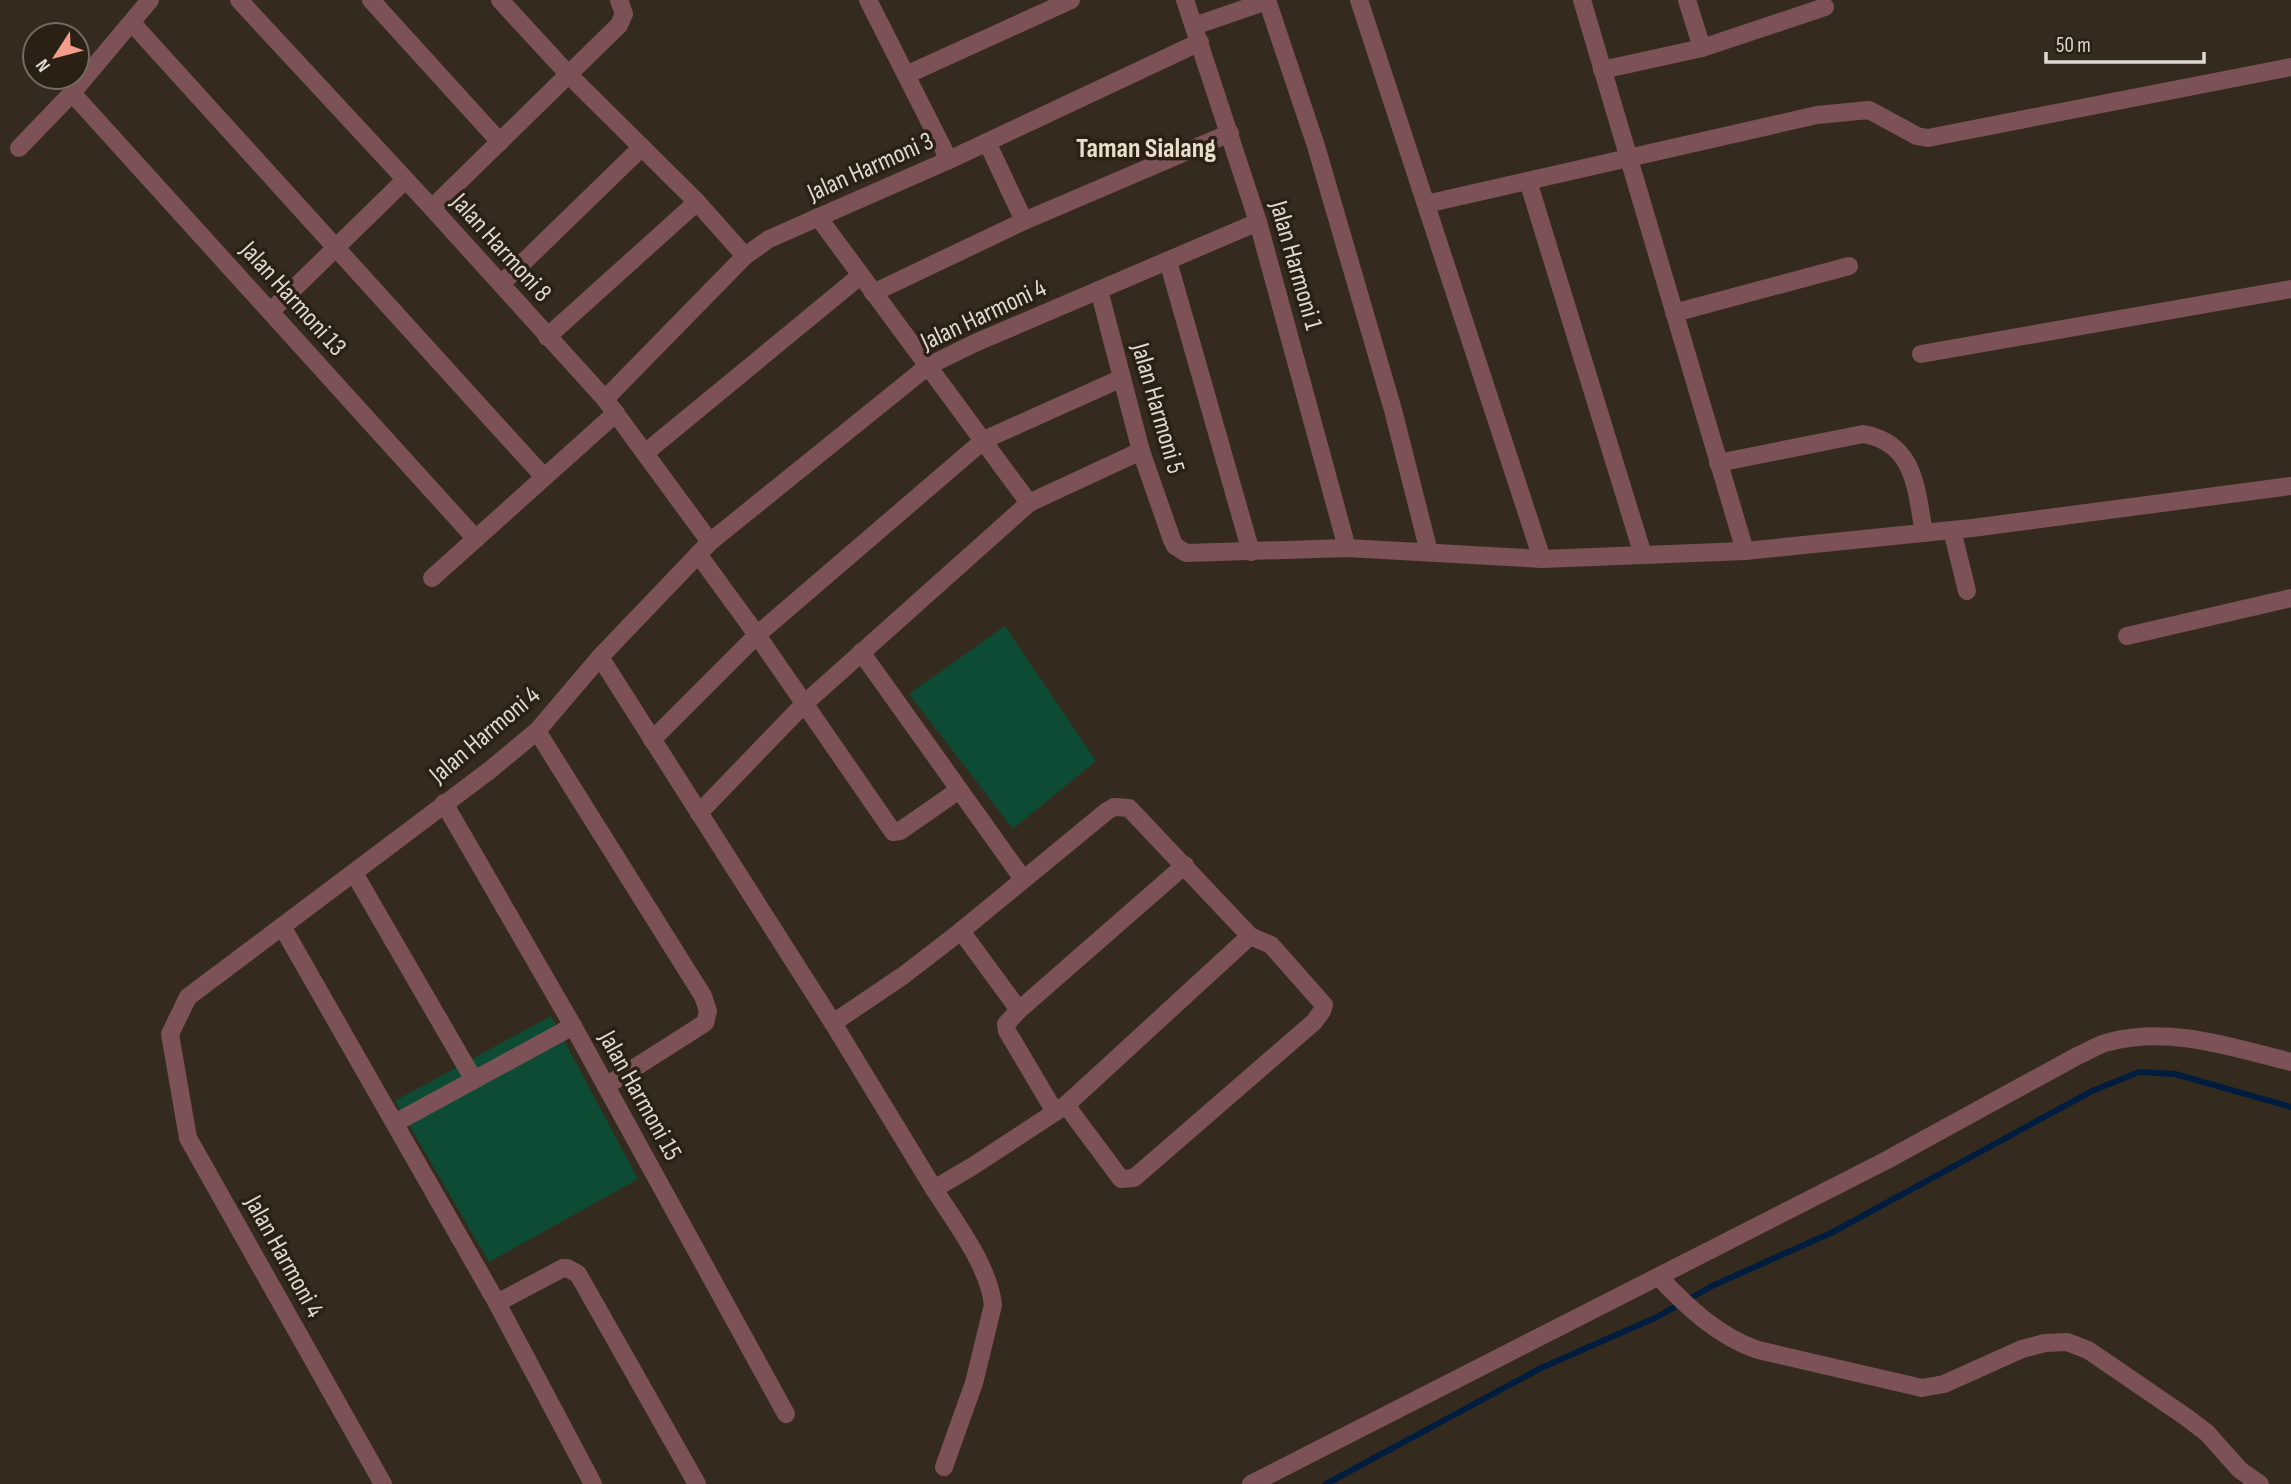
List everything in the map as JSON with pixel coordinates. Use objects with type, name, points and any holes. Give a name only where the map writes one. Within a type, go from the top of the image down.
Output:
[{"type":"street","points":[[19,148],[72,93],[150,0]]},
{"type":"street","name":"Jalan Harmoni 8","points":[[239,0],[432,208],[610,406],[645,453],[757,635],[892,832],[901,831],[959,790]]},
{"type":"street","points":[[371,0],[500,142]]},
{"type":"street","points":[[500,0],[745,256]]},
{"type":"street","points":[[432,208],[623,20],[624,14],[618,0]]},
{"type":"street","points":[[868,0],[949,160]]},
{"type":"street","points":[[906,75],[1071,0]]},
{"type":"street","name":"Jalan Harmoni 1","points":[[1185,0],[1258,222],[1347,548]]},
{"type":"street","points":[[1267,0],[1316,146],[1392,410],[1429,552]]},
{"type":"street","name":"Jalan Harmoni 3","points":[[432,578],[544,477],[745,256],[769,239],[987,142],[1267,0]]},
{"type":"street","points":[[1359,0],[1542,559]]},
{"type":"street","points":[[1582,0],[1745,551]]},
{"type":"street","points":[[1687,0],[1702,48]]},
{"type":"street","points":[[1602,71],[1702,48],[1825,7]]},
{"type":"street","points":[[132,23],[544,477]]},
{"type":"street","points":[[1426,204],[1817,115],[1874,111],[1916,136],[1933,137],[2291,67]]},
{"type":"street","name":"Jalan Harmoni 13","points":[[72,93],[475,539]]},
{"type":"street","points":[[873,293],[1024,222],[1230,133]]},
{"type":"street","points":[[987,142],[1024,222]]},
{"type":"street","points":[[500,284],[642,147]]},
{"type":"street","points":[[271,311],[405,180]]},
{"type":"street","points":[[1528,181],[1643,555]]},
{"type":"street","points":[[547,337],[696,202]]},
{"type":"street","points":[[818,217],[1029,503]]},
{"type":"street","name":"Jalan Harmoni 4","points":[[383,1484],[188,1138],[170,1034],[188,998],[490,770],[537,731],[600,657],[704,548],[928,366],[975,343],[1258,222]]},
{"type":"street","points":[[1168,261],[1251,552],[1347,548],[1542,559],[1745,551],[1952,530],[2291,486]]},
{"type":"street","points":[[1674,313],[1849,266]]},
{"type":"street","points":[[645,453],[860,276]]},
{"type":"street","points":[[1921,354],[2291,289]]},
{"type":"street","name":"Jalan Harmoni 5","points":[[1099,290],[1141,451],[1172,540],[1180,550],[1192,554],[1251,552]]},
{"type":"street","points":[[652,740],[757,635],[984,440],[1122,378]]},
{"type":"street","points":[[1718,463],[1863,434],[1877,436],[1895,447],[1908,462],[1914,478],[1924,533]]},
{"type":"street","points":[[699,813],[804,704],[1029,503],[1141,451]]},
{"type":"street","points":[[1952,530],[1967,591]]},
{"type":"street","points":[[2127,636],[2291,598]]},
{"type":"street","points":[[861,652],[1023,880]]},
{"type":"street","points":[[600,657],[833,1023],[976,1257],[987,1280],[993,1305],[974,1383],[944,1467]]},
{"type":"street","points":[[537,731],[703,996],[708,1011],[705,1023],[606,1086]]},
{"type":"street","name":"Jalan Harmoni 15","points":[[444,803],[573,1026],[786,1414]]},
{"type":"street","points":[[833,1023],[904,975],[961,931],[1107,811],[1122,806],[1129,808],[1185,864],[1250,936],[1271,945],[1320,997],[1324,1005],[1314,1022],[1134,1178],[1121,1179],[1061,1109],[1007,1031],[1006,1024],[1185,864]]},
{"type":"street","points":[[354,873],[474,1080]]},
{"type":"street","points":[[283,928],[497,1303],[593,1484]]},
{"type":"street","points":[[961,931],[1019,1010]]},
{"type":"street","points":[[934,1189],[1061,1109],[1250,936]]},
{"type":"street","points":[[396,1123],[573,1026]]},
{"type":"street","points":[[1251,1484],[1885,1161],[2107,1042],[2136,1038],[2202,1039],[2291,1062]]},
{"type":"street","points":[[497,1303],[562,1268],[578,1274],[698,1484]]},
{"type":"street","points":[[1659,1277],[1676,1296],[1738,1343],[1922,1388],[1944,1384],[2022,1349],[2045,1343],[2067,1342],[2088,1350],[2186,1417],[2207,1433],[2240,1470],[2260,1484]]},
{"type":"green space","points":[[1005,626],[1096,761],[1013,829],[909,694]]},
{"type":"green space","points":[[551,1016],[638,1179],[489,1262],[395,1101]]},
{"type":"waterway","points":[[1326,1484],[1541,1368],[1657,1317],[1712,1286],[1833,1232],[2092,1091],[2139,1072],[2175,1074],[2291,1107]]},
{"type":"district","name":"Taman Sialang","points":[[1146,147]]}]
